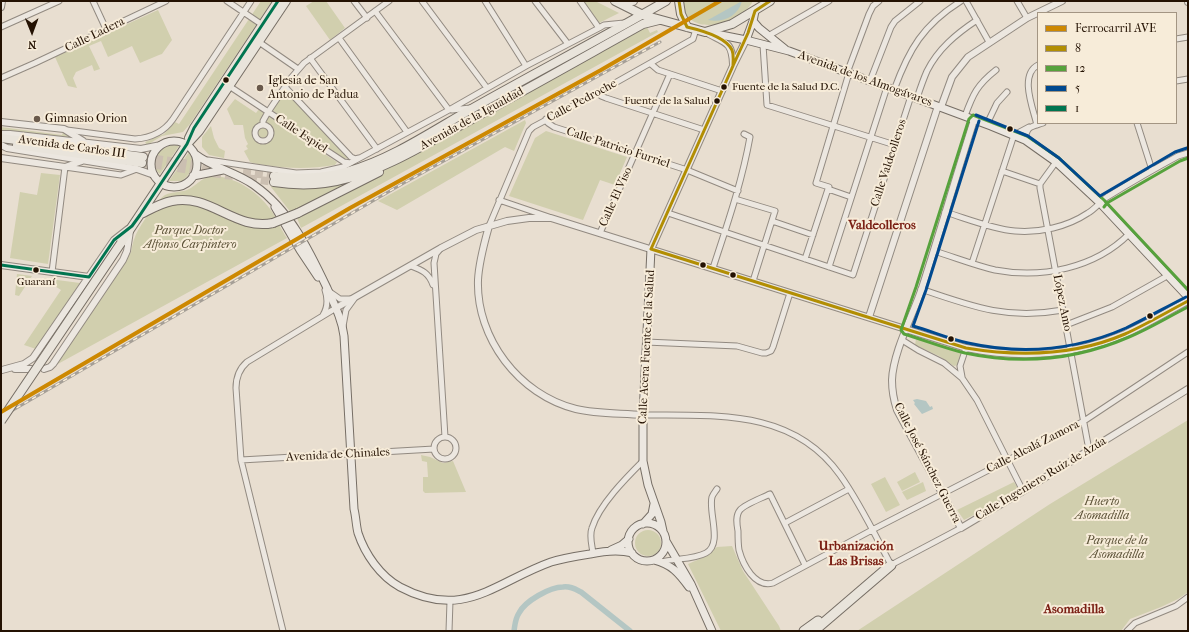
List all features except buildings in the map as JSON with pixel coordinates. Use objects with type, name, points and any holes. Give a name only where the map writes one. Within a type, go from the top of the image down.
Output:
[{"type":"highway","points":[[814,631],[891,565]]},
{"type":"highway","points":[[804,631],[818,621],[831,616]]},
{"type":"main road","points":[[1,421],[187,144],[199,131],[229,86],[265,26],[278,1]]},
{"type":"main road","points":[[265,26],[286,1]]},
{"type":"main road","points":[[616,1],[643,15],[705,32],[732,24],[770,1]]},
{"type":"main road","points":[[626,1],[633,1]]},
{"type":"main road","name":"Avenida de la Igualdad","points":[[658,20],[644,24],[415,150],[374,170],[345,179],[308,184],[274,179],[317,177],[338,174],[356,169],[386,157],[666,1]]},
{"type":"main road","points":[[679,1],[681,14],[687,27]]},
{"type":"main road","points":[[746,40],[753,21],[756,1]]},
{"type":"main road","name":"Avenida de los Almogávares","points":[[753,21],[768,36],[789,51]]},
{"type":"main road","name":"Avenida de los Almogávares","points":[[705,32],[746,40],[789,51],[1014,135],[1025,140],[1056,162],[1100,203]]},
{"type":"main road","points":[[187,144],[194,128],[256,40]]},
{"type":"main road","name":"Avenida de Carlos III","points":[[1,138],[141,163]]},
{"type":"main road","points":[[195,154],[197,165],[193,176],[188,182],[175,187],[168,186],[161,183],[154,176],[151,162],[152,156],[161,145],[174,141],[187,144],[195,154],[204,160],[249,181],[270,198],[296,229],[307,247],[336,308],[342,326],[352,454],[354,509],[358,531],[363,546],[371,559],[384,574],[396,584],[410,592],[426,597],[450,601],[478,596],[552,562],[571,557],[609,551],[625,551],[632,553]]},
{"type":"main road","name":"Avenida de Carlos III","points":[[1,142],[141,163]]},
{"type":"main road","points":[[140,215],[166,202],[189,200],[204,203],[241,221],[263,224],[273,223],[298,213],[365,180],[400,161],[415,150]]},
{"type":"main road","points":[[193,176],[223,170]]},
{"type":"main road","points":[[270,198],[300,250],[329,294]]},
{"type":"main road","points":[[1100,203],[1188,297]]},
{"type":"main road","name":"Calle Acera Fuente de la Salud","points":[[651,249],[642,415],[643,461],[654,504],[663,531]]},
{"type":"main road","points":[[643,524],[652,514],[654,504]]},
{"type":"main road","points":[[609,551],[622,545],[629,539],[635,528],[647,523],[656,525],[663,531],[666,541],[691,584],[712,631]]},
{"type":"main road","points":[[629,539],[628,544],[632,553],[638,559],[643,561],[657,561],[675,570],[698,601]]},
{"type":"main road","points":[[657,561],[666,546],[666,541]]},
{"type":"street","points":[[1,7],[2,1]]},
{"type":"street","points":[[1,27],[59,1]]},
{"type":"street","points":[[93,1],[106,29]]},
{"type":"street","name":"Calle Ladera","points":[[1,78],[166,1]]},
{"type":"street","points":[[227,1],[265,26]]},
{"type":"street","points":[[243,12],[251,1]]},
{"type":"street","points":[[354,1],[367,18]]},
{"type":"street","points":[[263,125],[263,121],[268,112],[298,69],[310,58],[389,1]]},
{"type":"street","points":[[422,1],[487,88]]},
{"type":"street","points":[[485,1],[526,66]]},
{"type":"street","points":[[535,1],[568,44]]},
{"type":"street","points":[[580,1],[599,28]]},
{"type":"street","points":[[851,197],[816,183],[848,73],[868,14],[873,6],[879,1]]},
{"type":"street","points":[[870,81],[891,27],[920,1]]},
{"type":"street","points":[[668,213],[829,267],[871,137],[905,60],[918,39],[933,22],[961,1]]},
{"type":"street","points":[[966,1],[990,42]]},
{"type":"street","points":[[1017,1],[1027,18]]},
{"type":"street","points":[[1039,12],[1062,1]]},
{"type":"street","points":[[768,36],[825,2]]},
{"type":"street","points":[[376,11],[450,110]]},
{"type":"street","name":"Avenida de Carlos III","points":[[1,122],[135,139],[143,139],[154,135],[170,123],[243,12]]},
{"type":"street","points":[[869,317],[940,107],[956,71],[968,57],[1027,18],[1037,13]]},
{"type":"street","name":"Calle Valdeolleros","points":[[829,267],[853,275],[895,145],[914,97],[940,50],[954,36],[977,20]]},
{"type":"street","name":"Avenida de la Igualdad","points":[[204,160],[304,173],[337,169],[377,150],[526,66],[604,25],[627,23]]},
{"type":"street","name":"Calle Pedroche","points":[[489,226],[532,127],[651,64],[693,39],[696,29]]},
{"type":"street","points":[[705,32],[726,43],[731,49],[733,66]]},
{"type":"street","points":[[1177,39],[1188,37]]},
{"type":"street","points":[[339,38],[407,132]]},
{"type":"street","points":[[256,40],[298,69]]},
{"type":"street","name":"Calle Acera Fuente de la Salud","points":[[651,249],[746,40]]},
{"type":"street","points":[[763,45],[767,105],[895,145]]},
{"type":"street","points":[[310,58],[377,150]]},
{"type":"street","points":[[651,64],[658,70],[722,91]]},
{"type":"street","points":[[1037,66],[1029,74],[1028,83],[1037,125]]},
{"type":"street","points":[[965,116],[972,96],[980,84],[996,70]]},
{"type":"street","name":"Calle El Viso","points":[[600,233],[670,74]]},
{"type":"street","points":[[1177,81],[1188,78]]},
{"type":"street","name":"Calle Espiel","points":[[229,86],[344,162],[354,162]]},
{"type":"street","name":"Calle Espiel","points":[[285,87],[351,156],[356,159],[362,158]]},
{"type":"street","points":[[599,92],[601,96],[606,98],[704,130]]},
{"type":"street","points":[[987,124],[997,103],[1008,92]]},
{"type":"street","name":"Avenida de la Igualdad","points":[[450,110],[473,108]]},
{"type":"street","name":"Calle Patricio Furriel","points":[[546,120],[548,124],[554,127],[687,170],[738,191]]},
{"type":"street","name":"Calle José Sánchez Guerra","points":[[960,528],[943,493],[897,410],[892,380],[894,366],[902,340],[934,251],[974,120]]},
{"type":"street","points":[[972,263],[1014,135],[1029,127],[1040,124]]},
{"type":"street","points":[[1137,124],[1152,170]]},
{"type":"street","points":[[1025,140],[1026,131],[1029,127]]},
{"type":"street","name":"Avenida de Carlos III","points":[[64,129],[79,140],[88,143]]},
{"type":"street","name":"Avenida de Carlos III","points":[[1,134],[141,149],[161,145]]},
{"type":"street","points":[[713,268],[738,191],[746,160],[750,137],[744,134]]},
{"type":"street","name":"Avenida de Carlos III","points":[[1,145],[7,148],[84,160],[141,163],[154,176]]},
{"type":"street","points":[[945,212],[1015,231],[1029,232],[1048,230],[1076,220],[1088,213],[1104,199],[1152,170],[1178,156],[1188,153]]},
{"type":"street","name":"Avenida de Carlos III","points":[[1,158],[121,175],[141,163]]},
{"type":"street","name":"Avenida de Carlos III","points":[[65,166],[84,160]]},
{"type":"street","points":[[1002,170],[1040,184],[1056,162]]},
{"type":"street","points":[[52,272],[65,166]]},
{"type":"street","name":"López Amo","points":[[1040,184],[1089,450]]},
{"type":"street","points":[[805,259],[828,189]]},
{"type":"street","points":[[735,199],[775,211],[753,281]]},
{"type":"street","points":[[499,200],[551,218],[966,348],[989,353],[1012,355],[1042,354],[1087,348],[1126,334],[1188,301]]},
{"type":"street","points":[[283,631],[241,460],[236,388],[240,370],[247,362],[336,308],[441,248],[476,230],[529,218],[551,218]]},
{"type":"street","points":[[772,221],[813,235]]},
{"type":"street","points":[[489,226],[480,260],[478,281],[482,316],[488,335],[497,350],[513,371],[539,393],[576,409],[642,415],[744,419],[772,425],[785,430],[809,444],[830,463],[849,489],[891,565]]},
{"type":"street","points":[[2,370],[24,364],[33,358],[114,240],[131,228]]},
{"type":"street","points":[[44,369],[53,364],[123,260],[127,251],[131,228]]},
{"type":"street","points":[[934,251],[995,270],[1036,272],[1056,270],[1077,265],[1114,247],[1129,234]]},
{"type":"street","points":[[441,248],[436,254],[434,263],[446,437]]},
{"type":"street","points":[[1,265],[89,278]]},
{"type":"street","points":[[411,266],[424,271],[435,289]]},
{"type":"street","points":[[1066,325],[1112,307],[1167,276]]},
{"type":"street","points":[[318,320],[325,311],[327,305],[326,293],[322,284]]},
{"type":"street","points":[[921,289],[980,309],[1003,313],[1048,313],[1063,310]]},
{"type":"street","points":[[646,342],[737,346],[766,353],[771,351],[773,347],[790,292]]},
{"type":"street","points":[[329,294],[344,300],[354,298]]},
{"type":"street","points":[[342,326],[346,310],[354,298]]},
{"type":"street","points":[[902,340],[944,363],[962,378],[977,400],[1023,491]]},
{"type":"street","points":[[962,378],[960,366],[966,348]]},
{"type":"street","name":"Calle Alcalá Zamora","points":[[785,523],[770,494],[739,511],[740,552],[748,570],[763,584],[768,584],[806,565],[1008,459],[1084,421],[1188,352]]},
{"type":"street","points":[[2,370],[31,369]]},
{"type":"street","name":"Calle Ingeniero Ruiz de Azúa","points":[[891,565],[960,528],[1023,491],[1188,389]]},
{"type":"street","points":[[446,437],[452,440],[456,446],[455,454],[450,459],[443,459],[437,456],[434,449],[436,442],[446,437]]},
{"type":"street","name":"Avenida de Chinales","points":[[241,460],[434,449]]},
{"type":"street","points":[[593,553],[590,534],[596,518],[612,494],[643,461]]},
{"type":"street","points":[[657,561],[699,556],[708,552],[713,546],[715,537],[712,500],[713,494],[717,489]]},
{"type":"street","points":[[806,565],[785,523],[849,489]]},
{"type":"street","points":[[1127,631],[1135,623],[1176,606],[1188,597]]},
{"type":"street","points":[[449,631],[450,601]]},
{"type":"green space","points":[[261,1],[272,1],[190,124],[183,132],[162,136],[147,145],[145,142],[164,134],[175,122],[179,124]]},
{"type":"green space","points":[[314,1],[326,1],[345,28],[330,40],[306,6]]},
{"type":"green space","points":[[584,1],[595,1],[619,13],[599,23]]},
{"type":"green space","points":[[682,1],[753,1],[747,9],[737,17],[714,25],[693,21],[685,13]]},
{"type":"green space","points":[[158,10],[172,40],[162,54],[140,63],[132,46],[108,57],[101,41],[89,46],[100,69],[94,71],[92,65],[76,72],[73,78],[77,88],[68,86],[55,57]]},
{"type":"green space","points":[[647,27],[650,33],[657,30],[658,32],[301,228],[297,218]]},
{"type":"green space","points":[[286,91],[348,158],[344,159],[273,111]]},
{"type":"green space","points":[[235,99],[256,113],[259,109],[337,162],[335,165],[291,168],[250,162],[244,151],[248,149],[246,146],[248,144],[245,138],[243,125],[234,125],[227,109]]},
{"type":"green space","points":[[525,120],[526,123],[514,151],[505,147],[397,210],[378,201]]},
{"type":"green space","points":[[211,126],[214,138],[219,148],[225,151],[224,158],[209,155],[202,147],[202,137]]},
{"type":"green space","points":[[1,127],[62,135],[63,132],[74,139],[1,130]]},
{"type":"green space","points":[[546,131],[627,157],[615,185],[600,180],[583,220],[509,196],[535,138]]},
{"type":"green space","points":[[173,145],[179,146],[160,174],[156,170],[156,156],[163,149]]},
{"type":"green space","points":[[189,152],[192,160],[192,168],[188,175],[182,181],[169,181]]},
{"type":"green space","points":[[41,173],[60,175],[48,264],[10,258],[20,192],[37,195]]},
{"type":"green space","points":[[368,175],[292,214],[271,187],[293,188]]},
{"type":"green space","name":"Parque Doctor Alfonso Carpintero","points":[[213,176],[231,179],[255,193],[273,213],[287,238],[56,365],[131,252],[137,233],[148,214],[165,195],[186,190],[202,180]]},
{"type":"green space","points":[[17,274],[32,276],[19,296],[15,295]]},
{"type":"green space","points":[[42,278],[80,283],[36,349],[24,345],[61,290]]},
{"type":"green space","points":[[919,336],[959,349],[961,352],[958,365],[954,366],[939,356],[915,345],[916,339]]},
{"type":"green space","name":"Parque de la Asomadilla","points":[[1188,420],[1188,592],[1178,599],[1130,619],[1121,631],[857,631],[1050,504]]},
{"type":"green space","points":[[421,455],[443,463],[453,461],[466,492],[425,493],[423,491],[423,477],[428,477],[427,462],[422,461]]},
{"type":"green space","points":[[915,472],[920,482],[902,491],[897,482]]},
{"type":"green space","points":[[885,477],[900,505],[886,512],[871,484]]},
{"type":"green space","points":[[923,482],[926,491],[907,500],[902,492]]},
{"type":"green space","points":[[1014,482],[1020,491],[964,520],[957,510]]},
{"type":"green space","points":[[648,530],[657,534],[661,543],[657,552],[648,556],[639,552],[635,543],[639,534]]},
{"type":"green space","points":[[732,546],[743,571],[781,631],[721,631],[688,564],[704,557],[717,547]]},
{"type":"shaded area","points":[[742,1],[737,11],[729,18],[719,21],[708,20]]},
{"type":"shaded area","points":[[917,399],[926,401],[930,407],[932,406],[933,409],[922,414],[914,404],[915,403],[913,400]]},
{"type":"waterway","points":[[514,631],[515,622],[522,608],[538,596],[551,589],[566,587],[581,592],[630,631]]},
{"type":"tunnel","points":[[143,157],[218,168]]},
{"type":"tunnel","points":[[142,163],[274,182]]},
{"type":"tunnel","points":[[243,172],[274,176]]},
{"type":"railway","points":[[1,417],[402,184],[660,42]]},
{"type":"rail line","name":"AVE","points":[[1,412],[350,208],[601,70],[720,1]]},
{"type":"transit line","name":"1","points":[[1,265],[89,277],[114,240],[132,226],[140,215],[187,144],[194,128],[278,1]]},
{"type":"transit line","name":"8","points":[[651,249],[733,66],[732,50],[729,45],[719,38],[687,27],[681,14],[679,1]]},
{"type":"transit line","name":"8","points":[[732,68],[748,33],[755,11],[770,1]]},
{"type":"transit line","name":"12","points":[[1188,290],[1104,200],[1059,158],[1027,136],[973,115],[969,119],[901,330],[904,334],[965,353],[1007,359],[1048,358],[1089,351],[1109,345],[1144,330],[1188,307]]},
{"type":"transit line","name":"5","points":[[976,115],[1028,136],[1059,158],[1100,196],[1175,152],[1187,148]]},
{"type":"transit line","name":"5","points":[[979,121],[926,290],[913,326],[961,341],[988,347],[1029,349],[1068,346],[1126,328],[1186,297]]},
{"type":"transit line","name":"12","points":[[1104,207],[1107,203],[1180,161],[1188,158]]},
{"type":"transit line","name":"8","points":[[651,249],[966,348],[1006,353],[1047,353],[1086,347],[1125,334],[1188,301]]},
{"type":"place","name":"Fuente de la Salud D.C.","points":[[724,87]]},
{"type":"place","name":"Iglesia de San Antonio de Padua","points":[[260,88]]},
{"type":"place","name":"Fuente de la Salud","points":[[717,101]]},
{"type":"place","name":"Gimnasio Orion","points":[[37,119]]},
{"type":"place","name":"Guaraní","points":[[36,270]]},
{"type":"district","name":"Valdeolleros","points":[[882,226]]},
{"type":"district","name":"Urbanización Las Brisas","points":[[856,554]]},
{"type":"district","name":"Asomadilla","points":[[1074,610]]},
{"type":"park label","name":"Huerto Asomadilla","points":[[1102,509]]}]
